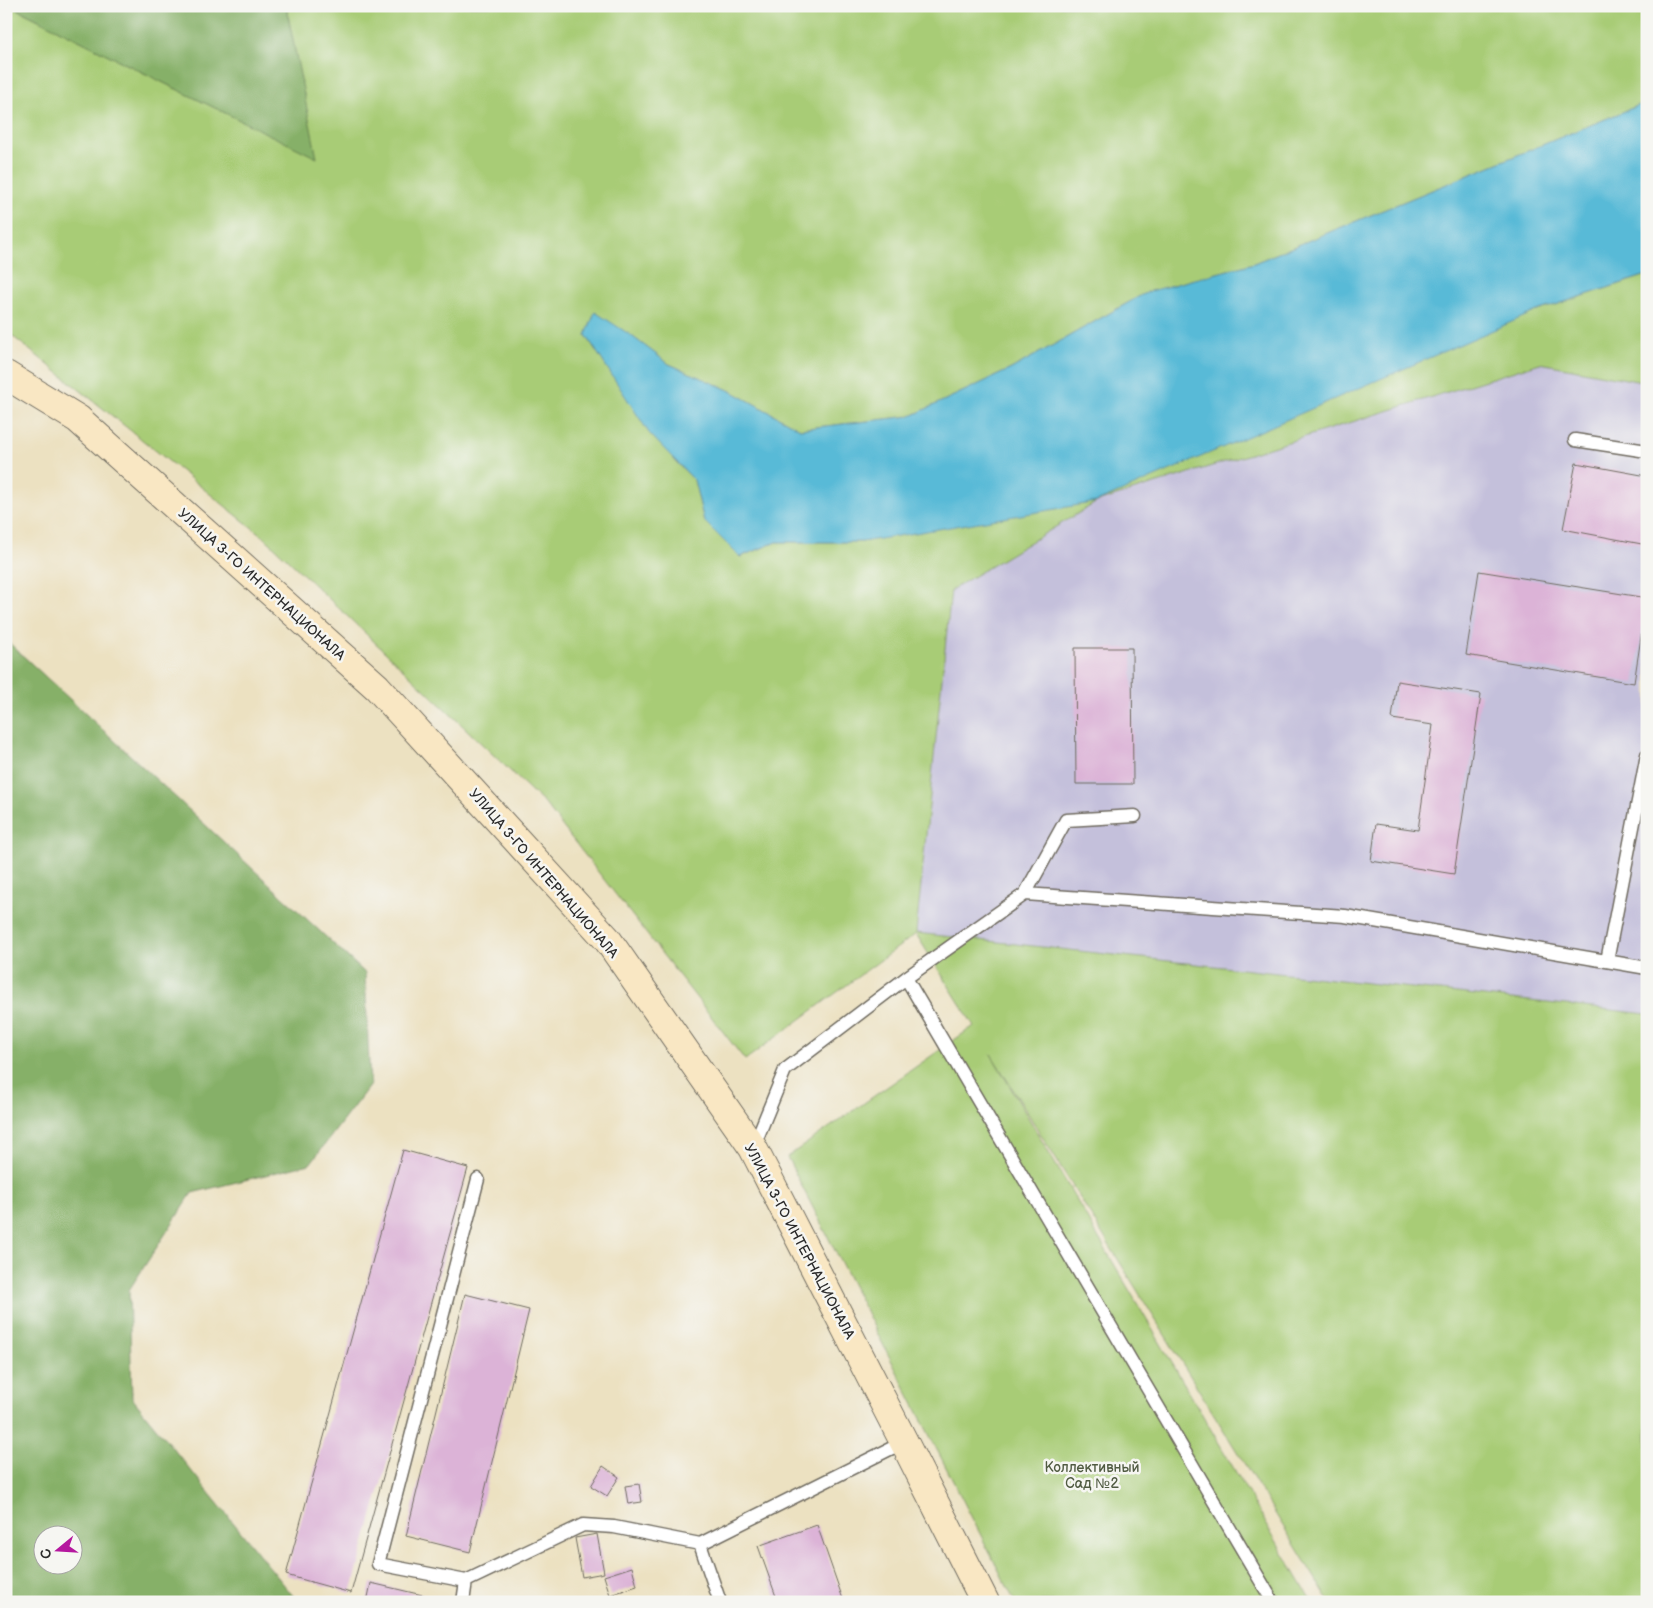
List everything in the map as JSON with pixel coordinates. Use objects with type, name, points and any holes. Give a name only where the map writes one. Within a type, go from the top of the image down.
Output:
[{"type":"main road","name":"УЛИЦА 3-ГО ИНТЕРНАЦИОНАЛА","points":[[6,375],[78,420],[377,687],[607,939],[752,1148],[985,1602]]},
{"type":"lane","points":[[1575,440],[1647,450]]},
{"type":"lane","points":[[1607,961],[1647,755]]},
{"type":"lane","points":[[752,1148],[785,1070],[906,978],[1025,894],[1066,820],[1135,816]]},
{"type":"lane","points":[[1025,894],[1345,916],[1647,968]]},
{"type":"lane","points":[[906,978],[1273,1602]]},
{"type":"lane","points":[[478,1179],[378,1564],[466,1581],[583,1525],[614,1527],[700,1544],[904,1442]]},
{"type":"lane","points":[[700,1544],[720,1602]]},
{"type":"lane","points":[[463,1602],[466,1581]]},
{"type":"shaded area","points":[[1540,363],[1647,383],[1647,1014],[916,934],[951,590],[1097,502]]},
{"type":"green space","name":"Коллективный Сад №2","points":[[6,6],[11,6],[316,157],[286,6],[1647,6],[1647,102],[1254,263],[1147,292],[1011,369],[911,416],[800,429],[731,391],[669,364],[629,334],[586,335],[612,375],[677,463],[694,480],[704,521],[741,557],[776,542],[862,542],[1647,275],[1647,383],[1540,363],[1097,502],[951,590],[916,933],[1647,1014],[1647,1602],[1330,1602],[991,1054],[1312,1602],[1015,1602],[787,1157],[974,1026],[916,934],[745,1060],[545,804],[265,538],[6,331]]},
{"type":"green space","points":[[11,6],[286,6],[317,158],[164,83]]},
{"type":"green space","points":[[6,640],[365,973],[370,1085],[310,1164],[192,1193],[129,1290],[132,1398],[298,1602],[6,1602]]},
{"type":"water","points":[[1647,102],[1647,275],[1537,311],[1097,502],[862,542],[776,542],[740,557],[704,521],[694,480],[649,433],[586,335],[595,312],[629,334],[669,364],[731,391],[800,429],[911,416],[1011,369],[1147,292],[1254,263]]},
{"type":"building","points":[[1576,463],[1647,476],[1647,545],[1563,529]]},
{"type":"building","points":[[1479,571],[1647,598],[1634,683],[1466,655]]},
{"type":"building","points":[[1075,648],[1132,648],[1133,784],[1076,784]]},
{"type":"building","points":[[1397,681],[1481,694],[1454,874],[1371,861],[1376,824],[1418,830],[1433,725],[1392,719]]},
{"type":"building","points":[[403,1150],[468,1168],[351,1593],[286,1575]]},
{"type":"building","points":[[465,1294],[529,1310],[470,1552],[406,1536]]},
{"type":"building","points":[[603,1466],[619,1477],[607,1496],[591,1486]]},
{"type":"building","points":[[639,1484],[642,1502],[628,1504],[625,1486]]},
{"type":"building","points":[[817,1525],[844,1602],[778,1602],[758,1546]]},
{"type":"building","points":[[597,1534],[604,1573],[582,1577],[575,1538]]},
{"type":"building","points":[[632,1567],[637,1586],[610,1595],[604,1576]]},
{"type":"building","points":[[371,1583],[448,1601],[448,1602],[367,1602]]}]
